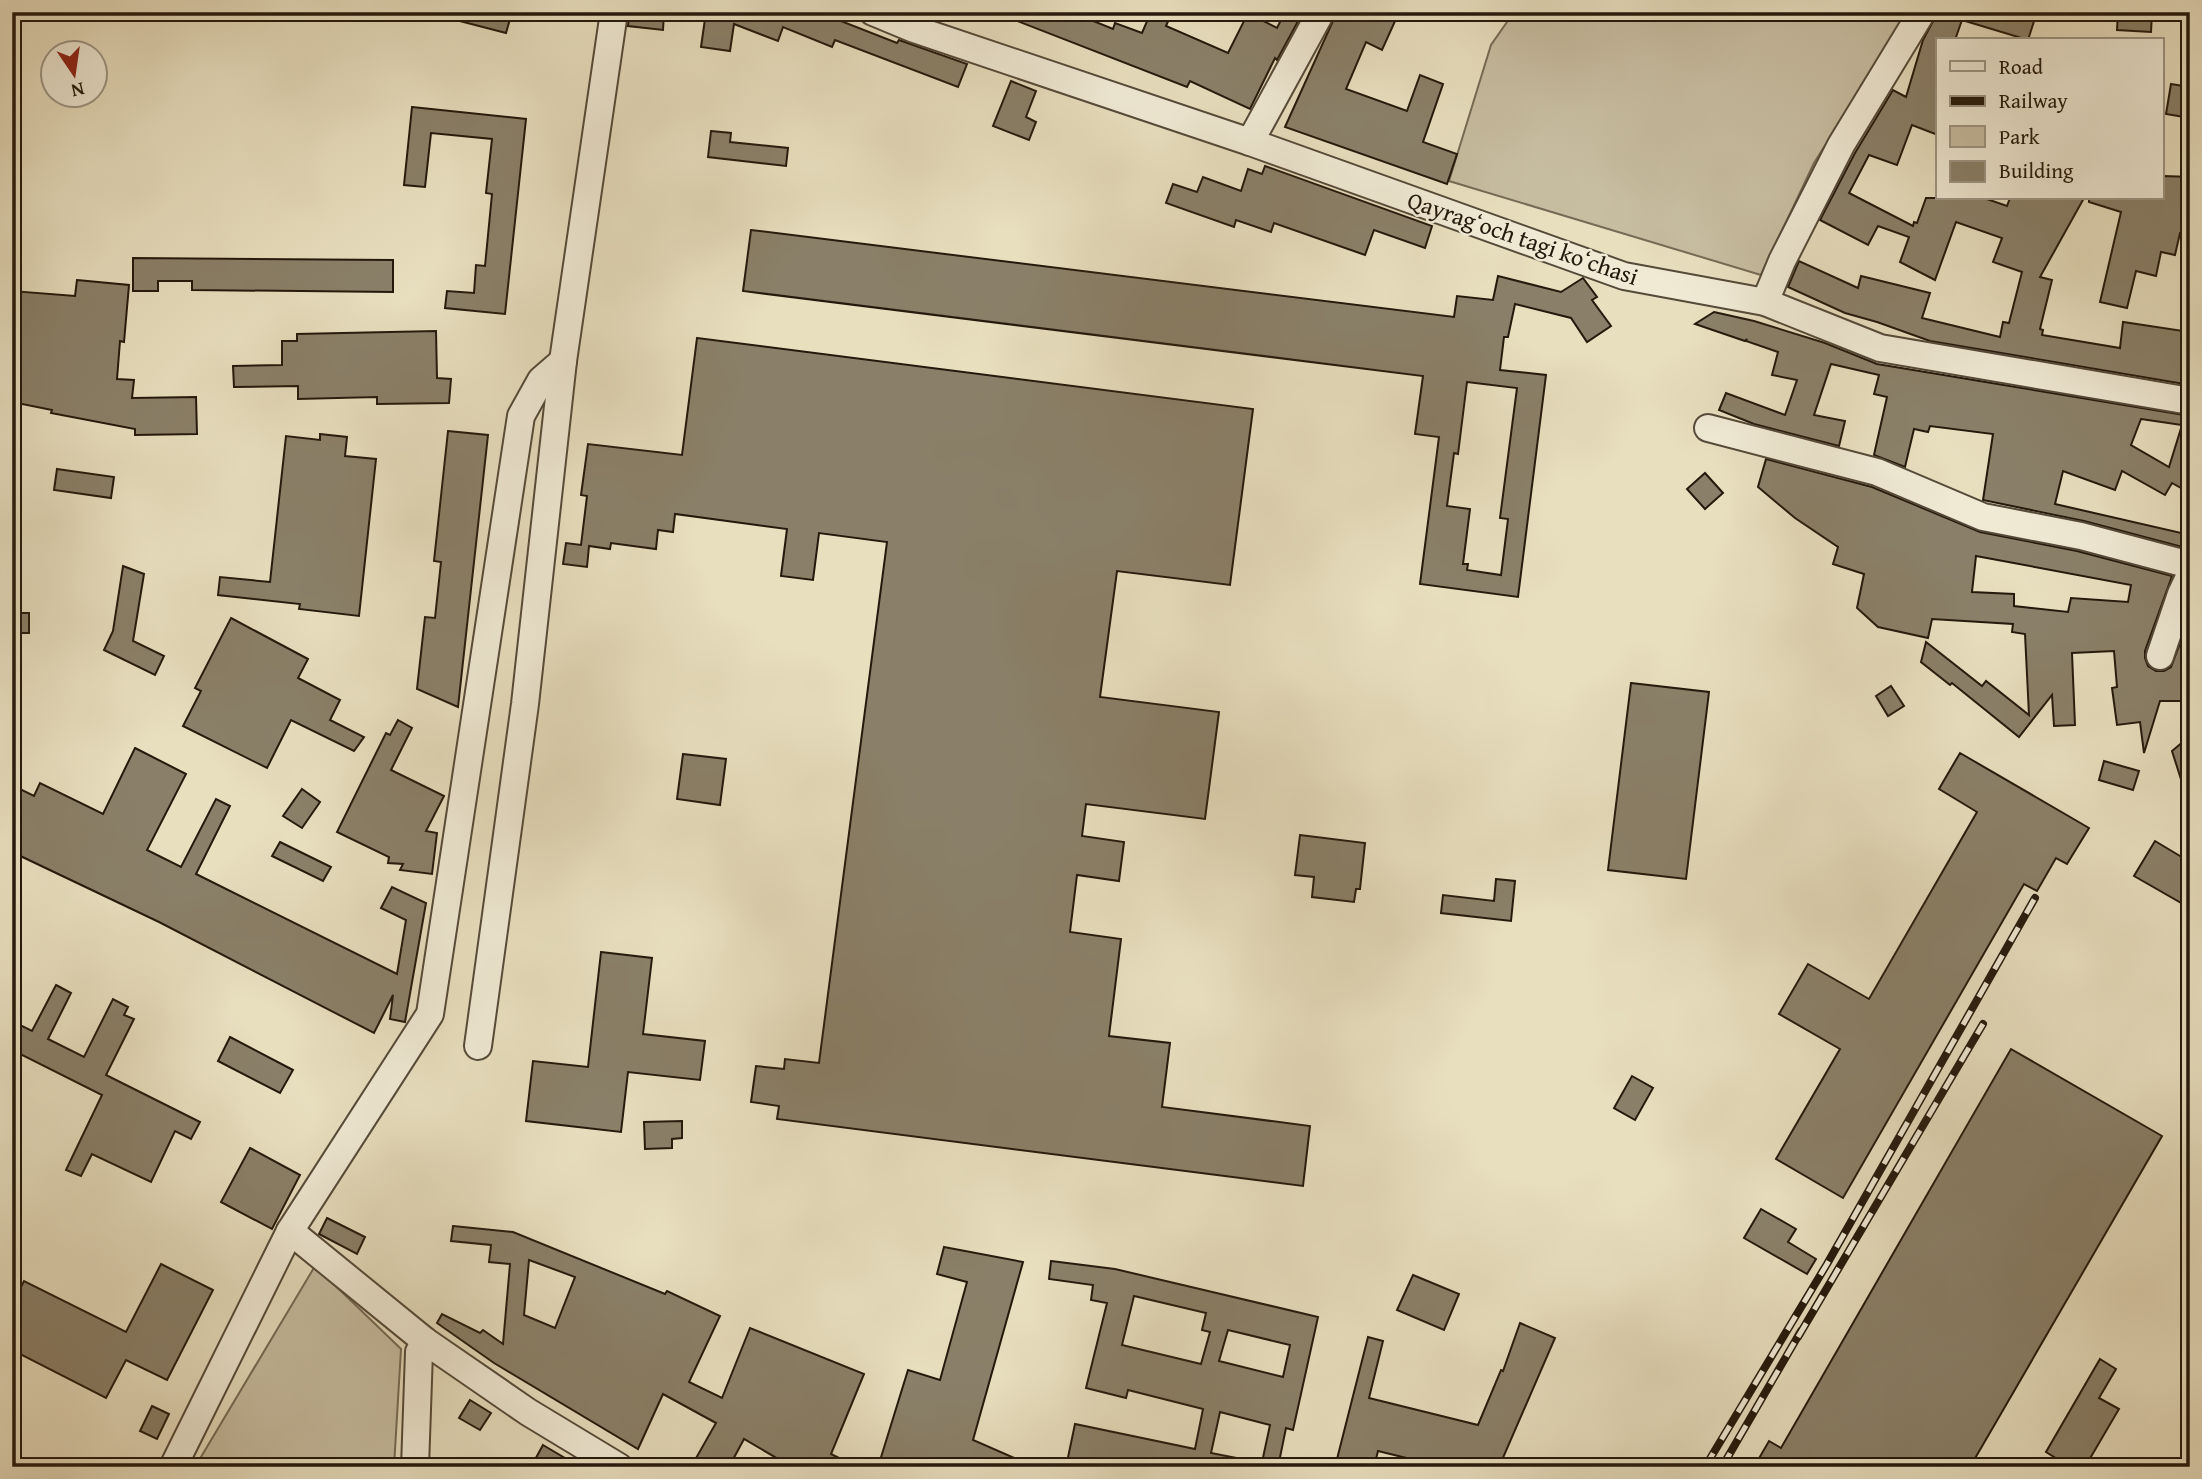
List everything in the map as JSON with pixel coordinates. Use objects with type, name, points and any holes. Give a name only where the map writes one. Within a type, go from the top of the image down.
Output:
[{"type":"street","points":[[478,1046],[525,704],[563,360],[614,12]]},
{"type":"street","name":"Qayragʻoch tagi koʻchasi","points":[[873,12],[914,29],[1250,142],[1624,276],[1765,302],[1880,348],[2190,401]]},
{"type":"street","points":[[1250,142],[1321,12]]},
{"type":"street","points":[[1765,302],[1782,261],[1840,145],[1922,12]]},
{"type":"street","points":[[173,1467],[290,1231],[430,1014],[521,416],[541,380],[563,360]]},
{"type":"street","points":[[1708,428],[1877,472],[1983,517],[2081,536],[2190,565]]},
{"type":"street","points":[[2160,656],[2190,575]]},
{"type":"street","points":[[290,1231],[425,1341],[528,1412],[619,1467]]},
{"type":"street","points":[[415,1467],[419,1352],[425,1341]]},
{"type":"green space","points":[[1514,12],[1909,12],[1814,163],[1761,275],[1449,181],[1491,45]]},
{"type":"green space","points":[[315,1266],[401,1349],[394,1467],[195,1467]]},
{"type":"building","points":[[448,12],[512,12],[506,33],[448,18]]},
{"type":"building","points":[[629,12],[664,12],[663,30],[628,26]]},
{"type":"building","points":[[706,12],[818,12],[897,43],[899,40],[967,64],[958,87],[835,40],[832,47],[783,27],[778,41],[734,24],[730,51],[701,47]]},
{"type":"building","points":[[994,12],[1071,12],[1113,29],[1115,23],[1142,33],[1151,12],[1169,19],[1166,26],[1228,53],[1248,13],[1277,28],[1285,12],[1303,12],[1277,60],[1275,58],[1250,109],[1190,81],[1187,87]]},
{"type":"building","points":[[1337,12],[1382,12],[1396,19],[1382,50],[1366,42],[1346,89],[1407,111],[1420,75],[1443,84],[1423,142],[1457,154],[1447,184],[1285,127]]},
{"type":"building","points":[[1938,12],[1938,16],[1940,12],[2037,12],[2029,38],[1962,20],[1956,38],[1936,38],[1936,134],[1912,125],[1897,165],[1869,155],[1849,193],[1913,226],[1914,222],[1917,223],[1926,198],[1990,200],[2007,206],[2009,200],[2083,200],[2040,277],[2052,280],[2040,329],[2043,330],[2042,335],[2120,348],[2123,322],[2190,332],[2190,385],[1930,341],[1845,313],[1788,287],[1799,261],[1858,288],[1861,276],[1930,293],[1922,318],[2000,337],[2003,322],[2009,323],[2022,272],[1993,262],[2002,238],[1956,222],[1935,280],[1900,262],[1909,237],[1878,226],[1868,245],[1820,220],[1855,153],[1893,90],[1906,97],[1923,40]]},
{"type":"building","points":[[2118,12],[2152,12],[2151,32],[2117,30]]},
{"type":"building","points":[[1011,81],[1036,91],[1026,117],[1036,122],[1029,140],[993,126]]},
{"type":"building","points":[[2171,84],[2190,87],[2190,118],[2166,114]]},
{"type":"building","points":[[412,107],[526,119],[505,314],[445,308],[447,291],[474,293],[476,265],[485,266],[492,194],[486,193],[492,139],[431,133],[425,187],[404,185]]},
{"type":"building","points":[[711,131],[731,133],[730,142],[788,148],[786,166],[708,157]]},
{"type":"building","points":[[1265,166],[1432,226],[1425,248],[1374,230],[1365,255],[1274,223],[1271,232],[1236,220],[1234,227],[1166,203],[1173,184],[1197,192],[1203,177],[1241,191],[1248,169],[1262,174]]},
{"type":"building","points":[[2164,176],[2190,177],[2190,233],[2180,233],[2175,255],[2161,252],[2156,276],[2136,271],[2127,308],[2100,302],[2121,212],[2089,202],[2164,200]]},
{"type":"building","points":[[751,230],[1454,317],[1457,296],[1493,300],[1498,276],[1561,292],[1583,278],[1597,297],[1592,300],[1611,326],[1587,342],[1571,318],[1515,304],[1508,337],[1504,337],[1500,370],[1546,375],[1518,597],[1420,584],[1439,437],[1415,434],[1423,376],[743,291]],"holes":[[[1467,382],[1517,388],[1500,518],[1508,519],[1501,575],[1467,570],[1468,564],[1463,564],[1470,509],[1447,506],[1454,453],[1458,454]]]},
{"type":"building","points":[[133,258],[393,260],[393,292],[192,290],[192,281],[158,281],[158,291],[133,291]]},
{"type":"building","points":[[77,280],[129,285],[124,342],[120,341],[117,379],[134,380],[132,398],[196,397],[197,434],[135,435],[135,429],[51,413],[52,410],[12,402],[12,291],[75,296]]},
{"type":"building","points":[[1714,312],[1825,343],[1877,364],[2190,416],[2190,493],[2172,483],[2165,495],[2122,471],[2115,490],[2063,471],[2055,504],[2190,535],[2190,549],[2084,521],[1983,500],[1993,434],[1930,426],[1928,432],[1914,429],[1905,467],[1874,455],[1887,397],[1874,394],[1879,375],[1831,364],[1814,415],[1845,421],[1839,446],[1754,424],[1719,410],[1726,393],[1785,415],[1797,380],[1772,375],[1778,352],[1746,341],[1747,339],[1745,341],[1695,324]],"holes":[[[2141,419],[2182,425],[2169,467],[2131,445]]]},
{"type":"building","points":[[436,331],[437,378],[451,379],[449,403],[377,404],[377,397],[298,399],[298,386],[234,387],[233,366],[282,365],[282,341],[297,341],[297,334]]},
{"type":"building","points":[[697,338],[1253,409],[1230,585],[1117,571],[1100,697],[1219,712],[1205,819],[1086,804],[1082,836],[1124,842],[1119,881],[1077,875],[1070,932],[1121,939],[1109,1036],[1170,1043],[1162,1107],[1310,1126],[1303,1186],[777,1119],[779,1106],[751,1102],[756,1066],[784,1069],[785,1059],[819,1063],[887,542],[819,533],[813,580],[781,576],[787,529],[675,514],[673,532],[658,530],[656,549],[611,543],[610,549],[589,546],[587,567],[563,564],[566,543],[581,545],[587,496],[581,495],[588,444],[682,455]]},
{"type":"building","points":[[448,431],[488,435],[458,707],[417,689],[425,617],[435,618],[441,562],[434,561]]},
{"type":"building","points":[[320,434],[347,437],[345,456],[376,459],[359,616],[299,609],[300,604],[218,595],[220,577],[270,582],[286,436],[320,440]]},
{"type":"building","points":[[1766,459],[1872,487],[1980,532],[2077,551],[2172,576],[2145,651],[2145,658],[2148,666],[2156,671],[2171,667],[2190,617],[2190,658],[2186,656],[2183,701],[2160,701],[2144,753],[2140,722],[2117,725],[2112,688],[2117,687],[2114,651],[2072,653],[2075,725],[2054,726],[2052,695],[2019,737],[1952,683],[1950,685],[1921,662],[1926,642],[1982,686],[1986,681],[2029,715],[2025,634],[2012,632],[2013,624],[1932,619],[1928,638],[1878,627],[1857,608],[1864,574],[1833,564],[1838,547],[1795,518],[1758,487]],"holes":[[[1976,556],[2131,585],[2128,602],[2071,598],[2068,612],[2014,606],[2014,594],[1972,592]]]},
{"type":"building","points":[[57,469],[114,477],[111,498],[54,490]]},
{"type":"building","points":[[1705,473],[1723,493],[1705,509],[1687,489]]},
{"type":"building","points":[[123,566],[144,574],[133,641],[164,656],[155,675],[104,650],[113,631]]},
{"type":"building","points":[[12,613],[29,613],[29,633],[12,633]]},
{"type":"building","points":[[231,618],[308,659],[298,678],[340,700],[330,720],[364,737],[354,751],[291,720],[267,768],[183,726],[201,691],[195,688]]},
{"type":"building","points":[[1631,683],[1709,692],[1686,879],[1608,870]]},
{"type":"building","points":[[1891,686],[1904,706],[1888,716],[1876,696]]},
{"type":"building","points":[[398,720],[412,728],[391,770],[444,796],[426,831],[437,833],[432,874],[400,870],[403,864],[388,863],[389,857],[337,832],[386,733],[390,735]]},
{"type":"building","points":[[2190,736],[2190,795],[2186,795],[2172,751]]},
{"type":"building","points":[[135,748],[186,774],[147,850],[181,867],[216,799],[230,806],[196,874],[397,974],[406,920],[381,908],[392,887],[426,903],[405,1022],[390,1019],[393,995],[374,1033],[159,922],[12,852],[12,785],[34,796],[40,783],[103,814]]},
{"type":"building","points":[[1960,753],[2089,828],[2067,864],[2056,858],[2037,891],[2024,884],[1843,1198],[1776,1159],[1840,1049],[1779,1014],[1808,964],[1869,999],[1977,812],[1939,789]]},
{"type":"building","points":[[683,754],[726,759],[720,805],[677,799]]},
{"type":"building","points":[[2104,761],[2139,771],[2133,790],[2099,780]]},
{"type":"building","points":[[302,789],[320,802],[302,828],[283,816]]},
{"type":"building","points":[[1300,835],[1365,843],[1360,889],[1356,889],[1354,902],[1312,897],[1314,877],[1295,875]]},
{"type":"building","points":[[2155,841],[2190,862],[2190,908],[2134,876]]},
{"type":"building","points":[[280,842],[331,867],[323,881],[272,856]]},
{"type":"building","points":[[1496,879],[1515,881],[1511,921],[1441,913],[1443,895],[1494,901]]},
{"type":"building","points":[[601,952],[652,958],[643,1034],[705,1041],[700,1080],[628,1072],[621,1132],[526,1121],[533,1061],[588,1067]]},
{"type":"building","points":[[56,985],[71,993],[48,1039],[84,1057],[113,999],[128,1007],[124,1015],[134,1019],[106,1075],[200,1122],[191,1139],[175,1131],[151,1182],[92,1154],[81,1176],[66,1170],[102,1095],[12,1050],[12,1021],[32,1031]]},
{"type":"building","points":[[230,1037],[293,1070],[280,1093],[218,1061]]},
{"type":"building","points":[[2011,1049],[2162,1136],[1970,1467],[1754,1467],[1769,1441],[1781,1448]]},
{"type":"building","points":[[1632,1076],[1653,1088],[1635,1120],[1614,1108]]},
{"type":"building","points":[[682,1121],[682,1138],[672,1139],[672,1148],[645,1149],[644,1122]]},
{"type":"building","points":[[250,1148],[300,1175],[272,1229],[221,1202]]},
{"type":"building","points":[[1761,1209],[1796,1229],[1788,1242],[1816,1259],[1807,1274],[1744,1238]]},
{"type":"building","points":[[327,1218],[365,1237],[357,1254],[319,1234]]},
{"type":"building","points":[[453,1226],[513,1232],[665,1294],[667,1291],[720,1316],[689,1382],[722,1398],[750,1328],[864,1374],[831,1454],[857,1467],[792,1467],[744,1439],[729,1467],[691,1467],[716,1423],[663,1394],[638,1449],[494,1363],[437,1323],[442,1314],[480,1333],[483,1330],[503,1344],[510,1264],[489,1262],[491,1245],[451,1241]],"holes":[[[529,1260],[575,1277],[555,1328],[524,1315]]]},
{"type":"building","points":[[944,1247],[1023,1262],[973,1440],[1035,1467],[878,1467],[908,1370],[940,1380],[967,1282],[937,1274]]},
{"type":"building","points":[[1051,1261],[1115,1269],[1318,1317],[1293,1430],[1286,1428],[1278,1467],[1261,1467],[1270,1425],[1220,1412],[1211,1453],[1242,1459],[1241,1467],[1066,1467],[1075,1424],[1195,1449],[1203,1409],[1128,1390],[1126,1398],[1086,1388],[1107,1303],[1091,1300],[1093,1285],[1049,1279]],"holes":[[[1134,1296],[1206,1313],[1202,1330],[1210,1332],[1201,1364],[1122,1345]],[[1228,1330],[1290,1345],[1283,1377],[1219,1361]]]},
{"type":"building","points":[[161,1264],[213,1290],[167,1380],[126,1360],[106,1398],[12,1350],[12,1283],[21,1287],[24,1281],[126,1332]]},
{"type":"building","points":[[1413,1275],[1459,1294],[1444,1330],[1397,1310]]},
{"type":"building","points":[[1520,1323],[1555,1338],[1499,1467],[1443,1467],[1378,1451],[1374,1467],[1335,1467],[1368,1337],[1383,1341],[1369,1398],[1478,1425],[1501,1370],[1503,1371]]},
{"type":"building","points":[[2100,1359],[2116,1369],[2099,1398],[2119,1409],[2085,1467],[2070,1467],[2046,1452]]},
{"type":"building","points":[[470,1400],[491,1413],[480,1430],[459,1418]]},
{"type":"building","points":[[152,1406],[169,1414],[157,1439],[140,1431]]},
{"type":"building","points":[[543,1445],[580,1467],[531,1467]]},
{"type":"railway","points":[[1705,1467],[1827,1264],[2035,898]]},
{"type":"railway","points":[[1798,1337],[1983,1024]]},
{"type":"railway","points":[[1722,1467],[1801,1331]]}]
